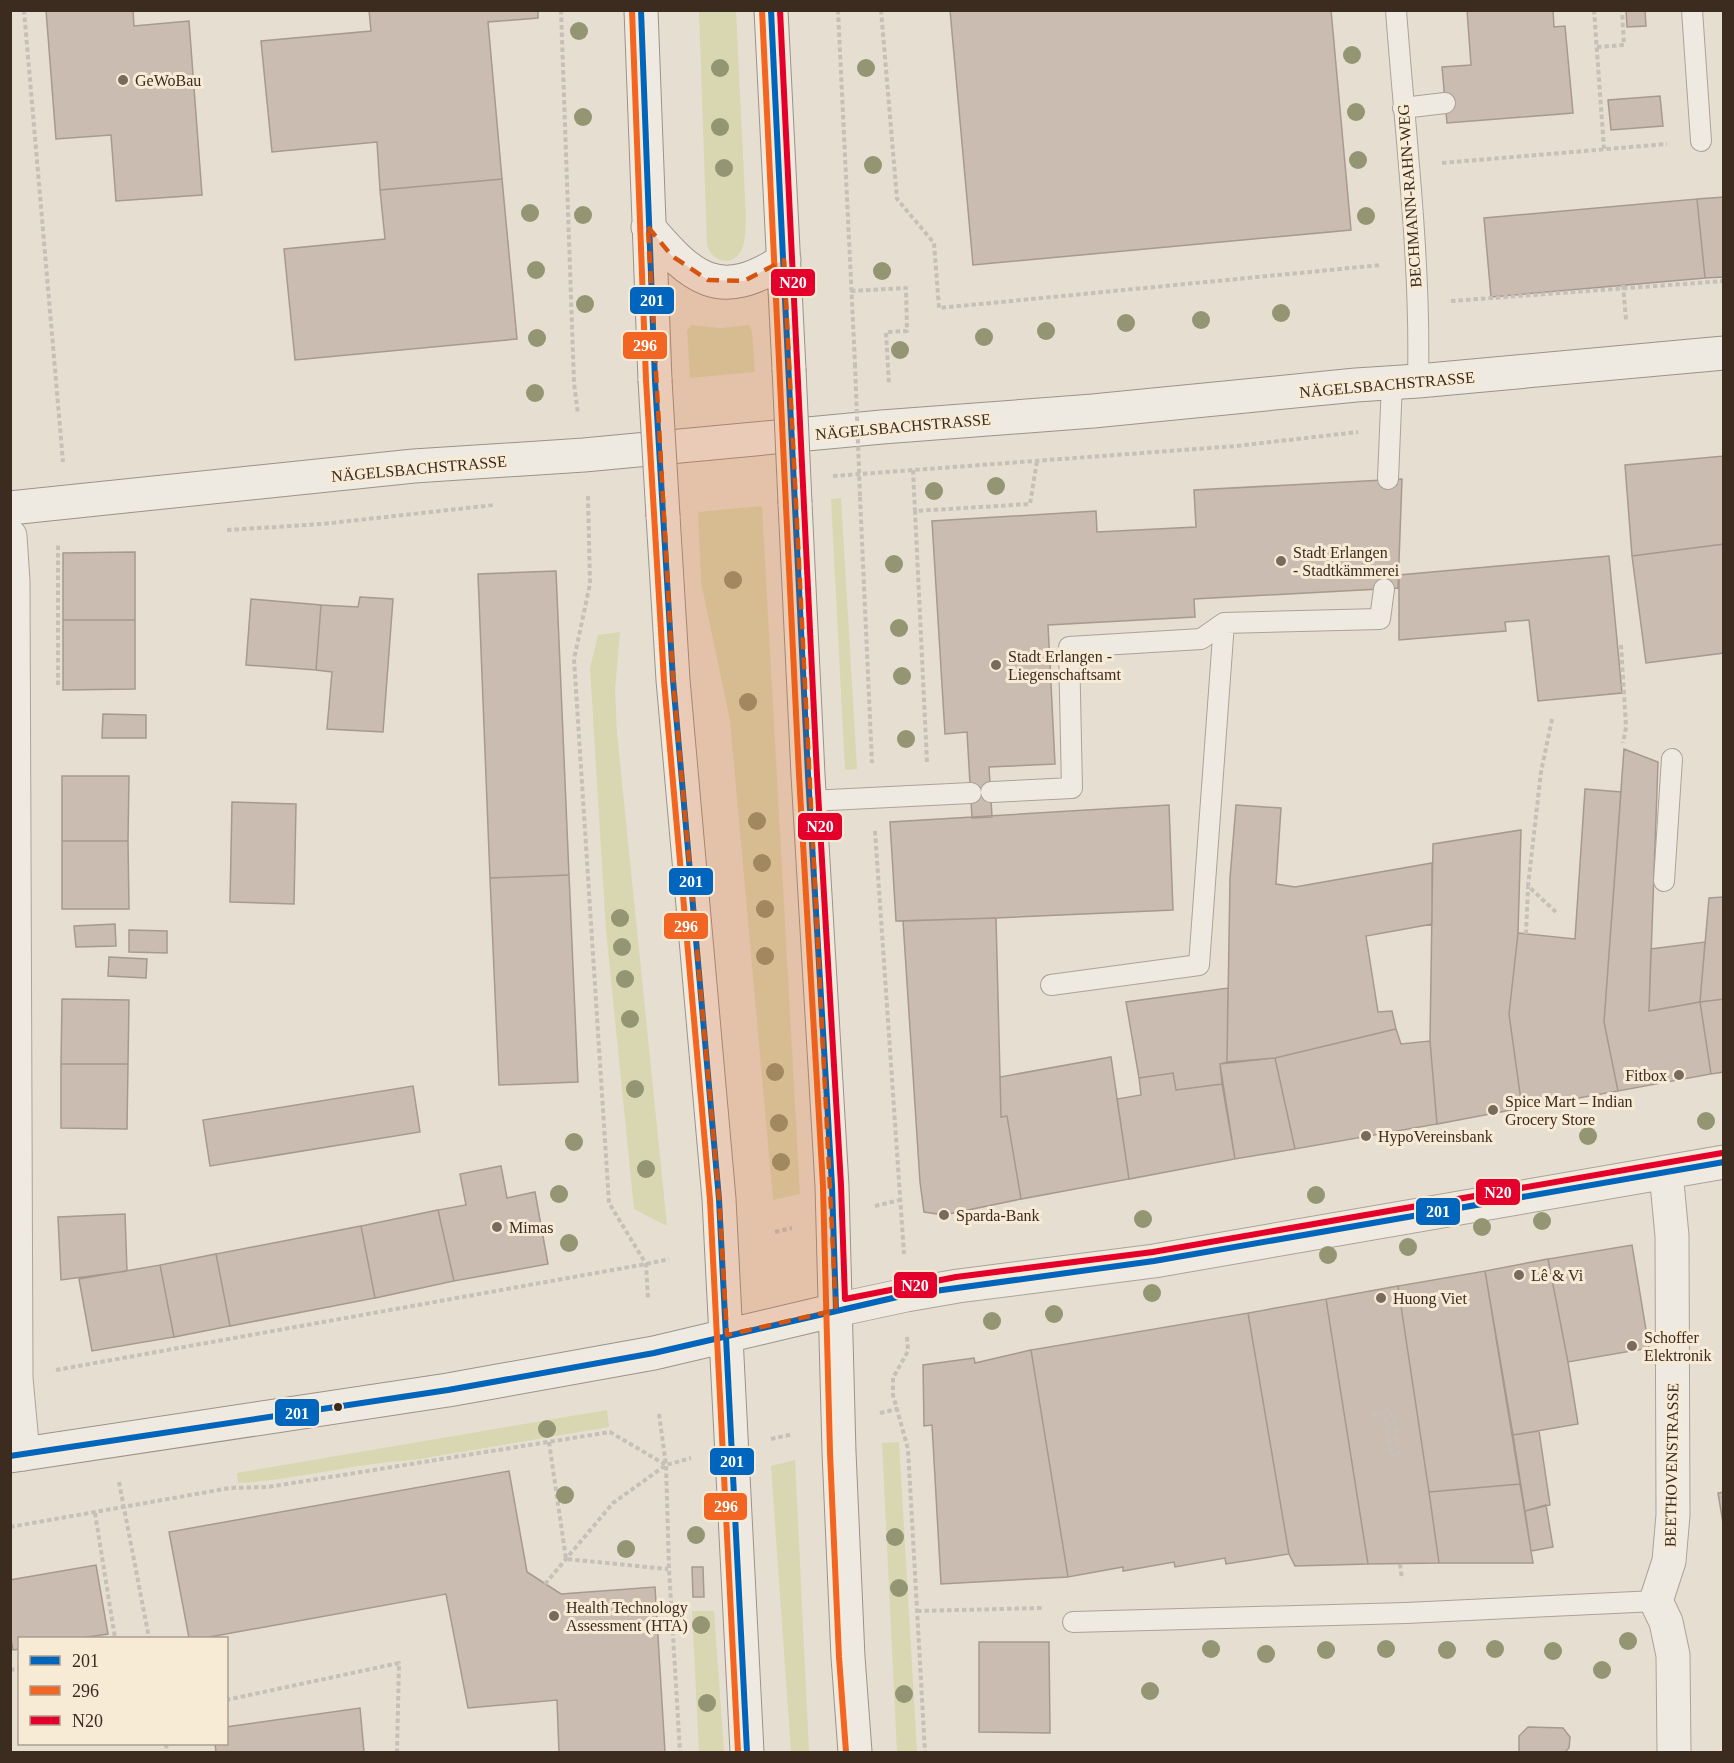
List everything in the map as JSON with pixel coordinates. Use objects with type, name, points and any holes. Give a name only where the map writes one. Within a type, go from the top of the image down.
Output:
[{"type":"street","points":[[641,10],[654,380],[673,680],[719,1199],[747,1752]]},
{"type":"street","points":[[771,10],[809,801],[830,1163],[836,1310],[838,1452],[855,1752]]},
{"type":"street","points":[[648,227],[672,256],[708,280],[724,283],[744,281],[764,273],[784,260]]},
{"type":"street","name":"NÄGELSBACHSTRASSE","points":[[10,508],[414,466],[584,455],[1724,353]]},
{"type":"street","points":[[10,536],[13,581],[17,1455],[459,1388],[654,1353],[906,1295],[1154,1261],[1724,1162]]},
{"type":"street","name":"BEETHOVENSTRASSE","points":[[1656,1601],[1668,1561],[1673,1515],[1672,1236],[1666,1172]]},
{"type":"street","points":[[1656,1601],[1666,1622],[1673,1655],[1674,1752]]},
{"type":"lane","name":"BECHMANN-RAHN-WEG","points":[[1388,479],[1390,428],[1405,382],[1417,304],[1396,10]]},
{"type":"lane","points":[[1692,10],[1701,141]]},
{"type":"lane","points":[[1403,108],[1445,103]]},
{"type":"lane","points":[[809,801],[1072,788],[1069,647],[1201,639],[1224,623],[1380,618],[1384,589]]},
{"type":"lane","points":[[1052,986],[1199,964],[1224,623]]},
{"type":"lane","points":[[1664,881],[1672,759]]},
{"type":"lane","points":[[1073,1622],[1394,1613],[1656,1601]]},
{"type":"path","points":[[24,10],[66,502]]},
{"type":"path","points":[[561,10],[574,383],[584,455]]},
{"type":"path","points":[[838,10],[873,798],[906,1295],[908,1352],[893,1378],[893,1395],[908,1449],[924,1752]]},
{"type":"path","points":[[881,10],[897,199],[934,243],[939,308],[1414,261]]},
{"type":"path","points":[[1594,10],[1604,149]]},
{"type":"path","points":[[1597,47],[1624,45],[1622,10]]},
{"type":"path","points":[[1408,166],[1701,141]]},
{"type":"path","points":[[1417,304],[1724,281]]},
{"type":"path","points":[[1623,287],[1627,324]]},
{"type":"path","points":[[852,291],[906,288],[907,331],[886,332],[889,392]]},
{"type":"path","points":[[915,511],[1030,504],[1047,415]]},
{"type":"path","points":[[832,476],[1236,446],[1390,428]]},
{"type":"path","points":[[913,470],[928,795]]},
{"type":"path","points":[[588,495],[599,494]]},
{"type":"path","points":[[224,530],[322,524],[495,505]]},
{"type":"path","points":[[588,506],[590,584],[574,659],[609,1203],[646,1264],[648,1298]]},
{"type":"path","points":[[1621,645],[1626,727],[1623,743]]},
{"type":"path","points":[[1526,934],[1528,886],[1541,772],[1552,719]]},
{"type":"path","points":[[1528,886],[1557,912]]},
{"type":"path","points":[[875,1206],[900,1200]]},
{"type":"path","points":[[775,1232],[801,1225]]},
{"type":"path","points":[[16,1378],[669,1259]]},
{"type":"path","points":[[1372,1415],[1379,1414],[1386,1418],[1391,1455],[1399,1454],[1394,1418],[1385,1408]]},
{"type":"path","points":[[880,1413],[897,1409]]},
{"type":"path","points":[[659,1414],[666,1465],[669,1569],[680,1752]]},
{"type":"path","points":[[10,1527],[230,1488],[268,1487],[610,1432],[666,1465]]},
{"type":"path","points":[[769,1440],[793,1434]]},
{"type":"path","points":[[111,1440],[148,1637]]},
{"type":"path","points":[[549,1442],[566,1559]]},
{"type":"path","points":[[545,1584],[613,1503],[666,1465],[700,1456]]},
{"type":"path","points":[[95,1513],[115,1637]]},
{"type":"path","points":[[566,1559],[669,1569]]},
{"type":"path","points":[[917,1611],[1040,1607],[1073,1622]]},
{"type":"path","points":[[228,1700],[399,1663],[397,1752]]},
{"type":"highlighted area","points":[[648,227],[672,256],[708,280],[744,281],[784,260],[836,1310],[727,1335],[719,1199],[673,680]]},
{"type":"shaded area","points":[[699,11],[736,11],[746,218],[743,247],[737,257],[726,261],[716,258],[707,243]]},
{"type":"shaded area","points":[[691,325],[721,328],[749,325],[752,331],[755,372],[690,378],[687,331]]},
{"type":"shaded area","points":[[841,498],[857,769],[845,770],[831,499]]},
{"type":"shaded area","points":[[762,506],[800,1194],[773,1200],[730,721],[701,582],[698,512]]},
{"type":"shaded area","points":[[620,632],[615,690],[617,733],[667,1226],[634,1209],[606,930],[590,668],[598,635]]},
{"type":"shaded area","points":[[607,1410],[609,1427],[413,1460],[238,1483],[237,1473]]},
{"type":"shaded area","points":[[899,1442],[917,1752],[897,1752],[882,1443]]},
{"type":"shaded area","points":[[795,1460],[809,1752],[791,1752],[771,1466]]},
{"type":"shaded area","points":[[692,1611],[714,1611],[724,1752],[699,1752]]},
{"type":"building","name":"GeWoBau","points":[[46,10],[133,10],[134,26],[189,21],[202,195],[116,201],[111,135],[56,139]]},
{"type":"building","points":[[369,10],[538,10],[538,18],[488,22],[502,179],[380,190],[377,142],[272,152],[261,41],[371,31]]},
{"type":"building","points":[[950,10],[1331,10],[1351,230],[973,265]]},
{"type":"building","points":[[1467,10],[1553,10],[1554,27],[1565,26],[1573,113],[1447,123],[1442,67],[1471,65]]},
{"type":"building","points":[[1626,10],[1645,10],[1646,26],[1627,27]]},
{"type":"building","points":[[1660,96],[1663,126],[1611,130],[1608,100]]},
{"type":"building","points":[[502,179],[517,339],[295,360],[284,249],[385,239],[380,190]]},
{"type":"building","points":[[1724,197],[1724,277],[1705,278],[1697,199]]},
{"type":"building","points":[[1697,199],[1705,278],[1491,297],[1484,218]]},
{"type":"building","points":[[1724,456],[1724,544],[1632,556],[1625,465]]},
{"type":"building","points":[[1402,479],[1398,588],[1194,599],[1195,617],[1048,625],[1055,764],[989,767],[992,817],[972,818],[967,732],[945,734],[932,521],[1096,511],[1097,532],[1196,527],[1194,490]]},
{"type":"building","points":[[1724,544],[1724,653],[1646,663],[1632,556]]},
{"type":"building","points":[[135,552],[135,620],[63,620],[63,553]]},
{"type":"building","points":[[1609,556],[1622,693],[1538,701],[1529,620],[1505,622],[1506,631],[1399,640],[1399,575]]},
{"type":"building","points":[[556,571],[569,875],[490,878],[478,574]]},
{"type":"building","points":[[360,597],[393,599],[383,732],[327,729],[332,672],[316,670],[321,605],[358,607]]},
{"type":"building","points":[[251,599],[321,605],[316,670],[246,665]]},
{"type":"building","points":[[63,620],[135,620],[135,689],[63,690]]},
{"type":"building","points":[[103,714],[146,715],[146,738],[102,738]]},
{"type":"building","points":[[1624,749],[1658,762],[1649,1011],[1700,1002],[1711,1074],[1618,1091],[1604,1022]]},
{"type":"building","points":[[62,776],[129,776],[128,841],[62,841]]},
{"type":"building","points":[[1585,789],[1621,792],[1604,1022],[1618,1091],[1522,1108],[1509,1014],[1518,933],[1575,939]]},
{"type":"building","points":[[232,802],[296,804],[294,904],[230,902]]},
{"type":"building","points":[[1169,805],[1173,910],[896,921],[890,822]]},
{"type":"building","points":[[1236,805],[1281,808],[1276,884],[1295,887],[1432,863],[1432,924],[1366,936],[1378,1012],[1392,1011],[1396,1029],[1275,1058],[1227,1062],[1230,878]]},
{"type":"building","points":[[1521,830],[1518,933],[1509,1014],[1522,1108],[1437,1124],[1430,1041],[1433,844]]},
{"type":"building","points":[[62,841],[128,841],[129,909],[62,909]]},
{"type":"building","points":[[569,875],[578,1082],[499,1085],[490,878]]},
{"type":"building","points":[[1724,897],[1724,999],[1700,1002],[1709,898]]},
{"type":"building","points":[[996,918],[1001,1117],[1007,1116],[1021,1199],[944,1215],[924,1212],[920,1182],[903,921]]},
{"type":"building","points":[[115,924],[116,946],[76,947],[74,926]]},
{"type":"building","points":[[129,930],[167,931],[167,953],[129,952]]},
{"type":"building","points":[[1705,942],[1700,1002],[1649,1011],[1651,949]]},
{"type":"building","points":[[109,957],[147,959],[146,978],[108,976]]},
{"type":"building","points":[[1228,988],[1227,1062],[1220,1064],[1222,1084],[1176,1090],[1173,1073],[1139,1078],[1126,1002]]},
{"type":"building","points":[[62,999],[129,1000],[128,1064],[61,1064]]},
{"type":"building","points":[[1724,999],[1724,1072],[1711,1074],[1700,1002]]},
{"type":"building","points":[[1396,1029],[1401,1044],[1430,1041],[1437,1124],[1295,1149],[1275,1058]]},
{"type":"building","points":[[1111,1057],[1129,1179],[1021,1199],[1007,1116],[1001,1117],[1000,1077]]},
{"type":"building","points":[[1275,1058],[1295,1149],[1235,1159],[1220,1064]]},
{"type":"building","points":[[61,1064],[128,1064],[127,1129],[61,1128]]},
{"type":"building","points":[[1173,1073],[1176,1090],[1222,1084],[1235,1159],[1129,1179],[1117,1099],[1141,1095],[1139,1078]]},
{"type":"building","points":[[413,1086],[420,1132],[210,1166],[203,1120]]},
{"type":"building","points":[[501,1166],[507,1198],[535,1192],[548,1264],[454,1281],[438,1210],[466,1205],[460,1174]]},
{"type":"building","points":[[438,1210],[454,1281],[375,1298],[361,1226]]},
{"type":"building","points":[[125,1214],[127,1271],[61,1280],[58,1217]]},
{"type":"building","points":[[361,1226],[375,1298],[230,1326],[216,1254]]},
{"type":"building","points":[[1632,1245],[1649,1348],[1568,1362],[1548,1259]]},
{"type":"building","points":[[216,1254],[230,1326],[174,1337],[160,1265]]},
{"type":"building","points":[[1548,1259],[1578,1424],[1513,1435],[1485,1271]]},
{"type":"building","points":[[160,1265],[174,1337],[92,1351],[79,1279]]},
{"type":"building","points":[[1485,1271],[1520,1484],[1429,1492],[1398,1286]]},
{"type":"building","points":[[1398,1286],[1439,1563],[1368,1564],[1326,1299]]},
{"type":"building","points":[[1326,1299],[1368,1564],[1295,1566],[1289,1554],[1248,1313]]},
{"type":"building","points":[[1248,1313],[1289,1554],[1226,1564],[1225,1558],[1175,1567],[1174,1562],[1123,1571],[1123,1567],[1068,1577],[1031,1350]]},
{"type":"building","points":[[1031,1350],[1068,1577],[941,1584],[932,1425],[924,1426],[923,1365],[974,1358],[975,1363]]},
{"type":"building","points":[[1539,1431],[1550,1505],[1525,1511],[1513,1435]]},
{"type":"building","name":"Health Technology Assessment (HTA)","points":[[509,1471],[527,1572],[561,1594],[655,1587],[665,1752],[559,1752],[557,1700],[468,1708],[446,1594],[210,1637],[189,1637],[169,1532]]},
{"type":"building","points":[[1520,1484],[1533,1563],[1439,1563],[1429,1492]]},
{"type":"building","points":[[1724,1492],[1724,1529],[1718,1493]]},
{"type":"building","points":[[1546,1505],[1553,1547],[1531,1551],[1525,1511]]},
{"type":"building","points":[[96,1565],[108,1634],[88,1637],[18,1637],[18,1649],[13,1650],[10,1634],[10,1580]]},
{"type":"building","points":[[692,1567],[703,1567],[704,1597],[693,1597]]},
{"type":"building","points":[[979,1642],[1049,1642],[1050,1733],[979,1732]]},
{"type":"building","points":[[360,1708],[364,1752],[216,1752],[215,1745],[228,1745],[228,1727]]},
{"type":"building","points":[[1528,1727],[1563,1728],[1570,1737],[1569,1748],[1565,1752],[1519,1752],[1519,1736]]},
{"type":"transit line","name":"296","points":[[632,10],[646,380],[664,681],[710,1200],[738,1752]]},
{"type":"transit line","name":"201","points":[[641,10],[655,380],[673,680],[719,1199],[747,1752]]},
{"type":"transit line","name":"296","points":[[762,10],[799,775],[823,1186],[830,1452],[839,1657],[846,1752]]},
{"type":"transit line","name":"201","points":[[771,10],[808,775],[832,1186],[836,1310]]},
{"type":"transit line","name":"N20","points":[[780,10],[845,1299],[956,1277],[1153,1252],[1722,1153]]},
{"type":"transit line","name":"201","points":[[10,1456],[448,1390],[654,1353],[906,1295],[1154,1261],[1724,1162]]},
{"type":"place","name":"GeWoBau","points":[[123,80]]},
{"type":"place","name":"Stadt Erlangen - Stadtkämmerei","points":[[1281,561]]},
{"type":"place","name":"Stadt Erlangen - Liegenschaftsamt","points":[[996,665]]},
{"type":"place","name":"Fitbox","points":[[1679,1075]]},
{"type":"place","name":"Spice Mart – Indian Grocery Store","points":[[1493,1110]]},
{"type":"place","name":"HypoVereinsbank","points":[[1366,1136]]},
{"type":"place","name":"Sparda-Bank","points":[[944,1215]]},
{"type":"place","name":"Mimas","points":[[497,1227]]},
{"type":"place","name":"Lê & Vi","points":[[1519,1275]]},
{"type":"place","name":"Huong Viet","points":[[1381,1298]]},
{"type":"place","name":"Schoffer Elektronik","points":[[1632,1346]]},
{"type":"place","name":"Health Technology Assessment (HTA)","points":[[554,1616]]}]
